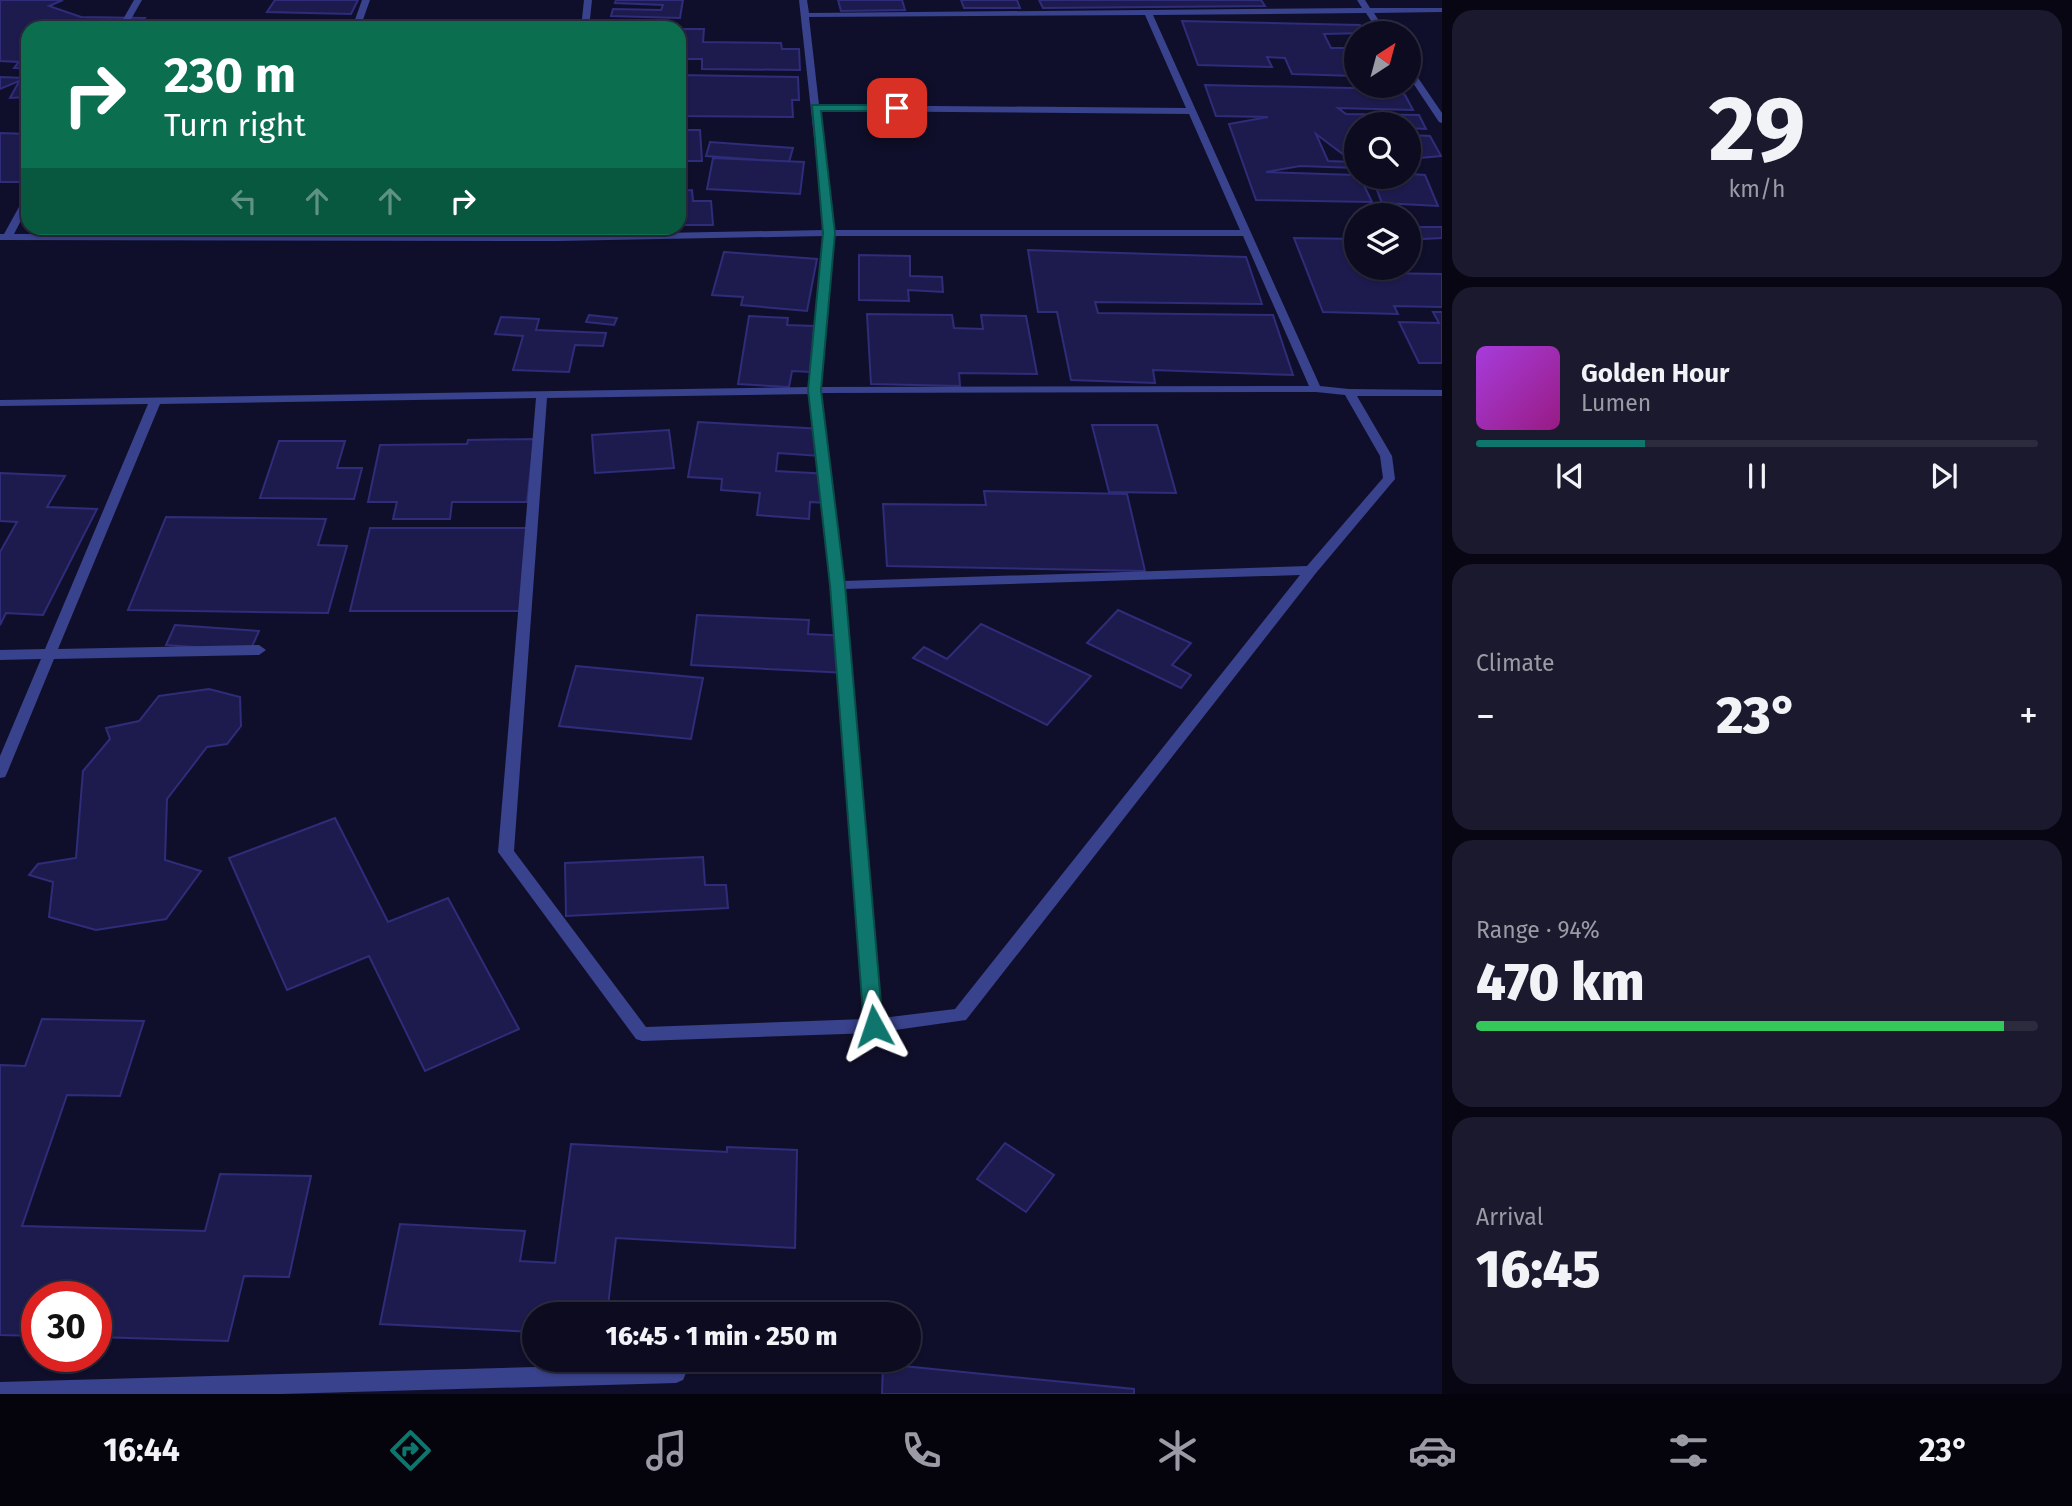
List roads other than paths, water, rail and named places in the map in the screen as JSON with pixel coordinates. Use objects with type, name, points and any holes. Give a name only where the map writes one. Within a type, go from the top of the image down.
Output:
[{"type":"street","points":[[126,21],[138,0]]},
{"type":"street","points":[[358,21],[366,0]]},
{"type":"street","points":[[585,21],[588,0]]},
{"type":"street","points":[[803,0],[829,233],[814,390],[837,585],[874,1026]]},
{"type":"street","points":[[1361,0],[1375,21]]},
{"type":"street","points":[[806,15],[1442,10]]},
{"type":"street","points":[[1147,12],[1316,389]]},
{"type":"street","points":[[1421,89],[1442,120]]},
{"type":"street","points":[[816,108],[1193,111]]},
{"type":"street","points":[[3,237],[21,209]]},
{"type":"street","points":[[686,233],[1248,233]]},
{"type":"street","points":[[279,239],[280,235]]},
{"type":"street","points":[[3,237],[279,239],[464,235]]},
{"type":"street","points":[[0,403],[814,390],[1316,389],[1349,393],[1442,393]]},
{"type":"street","points":[[542,394],[506,852],[642,1034],[874,1026],[960,1016],[1311,570],[1389,479],[1386,456],[1349,393]]},
{"type":"street","points":[[0,773],[155,401]]},
{"type":"street","points":[[837,585],[1311,570]]},
{"type":"street","points":[[0,655],[259,650]]},
{"type":"street","points":[[0,1392],[676,1373]]}]
